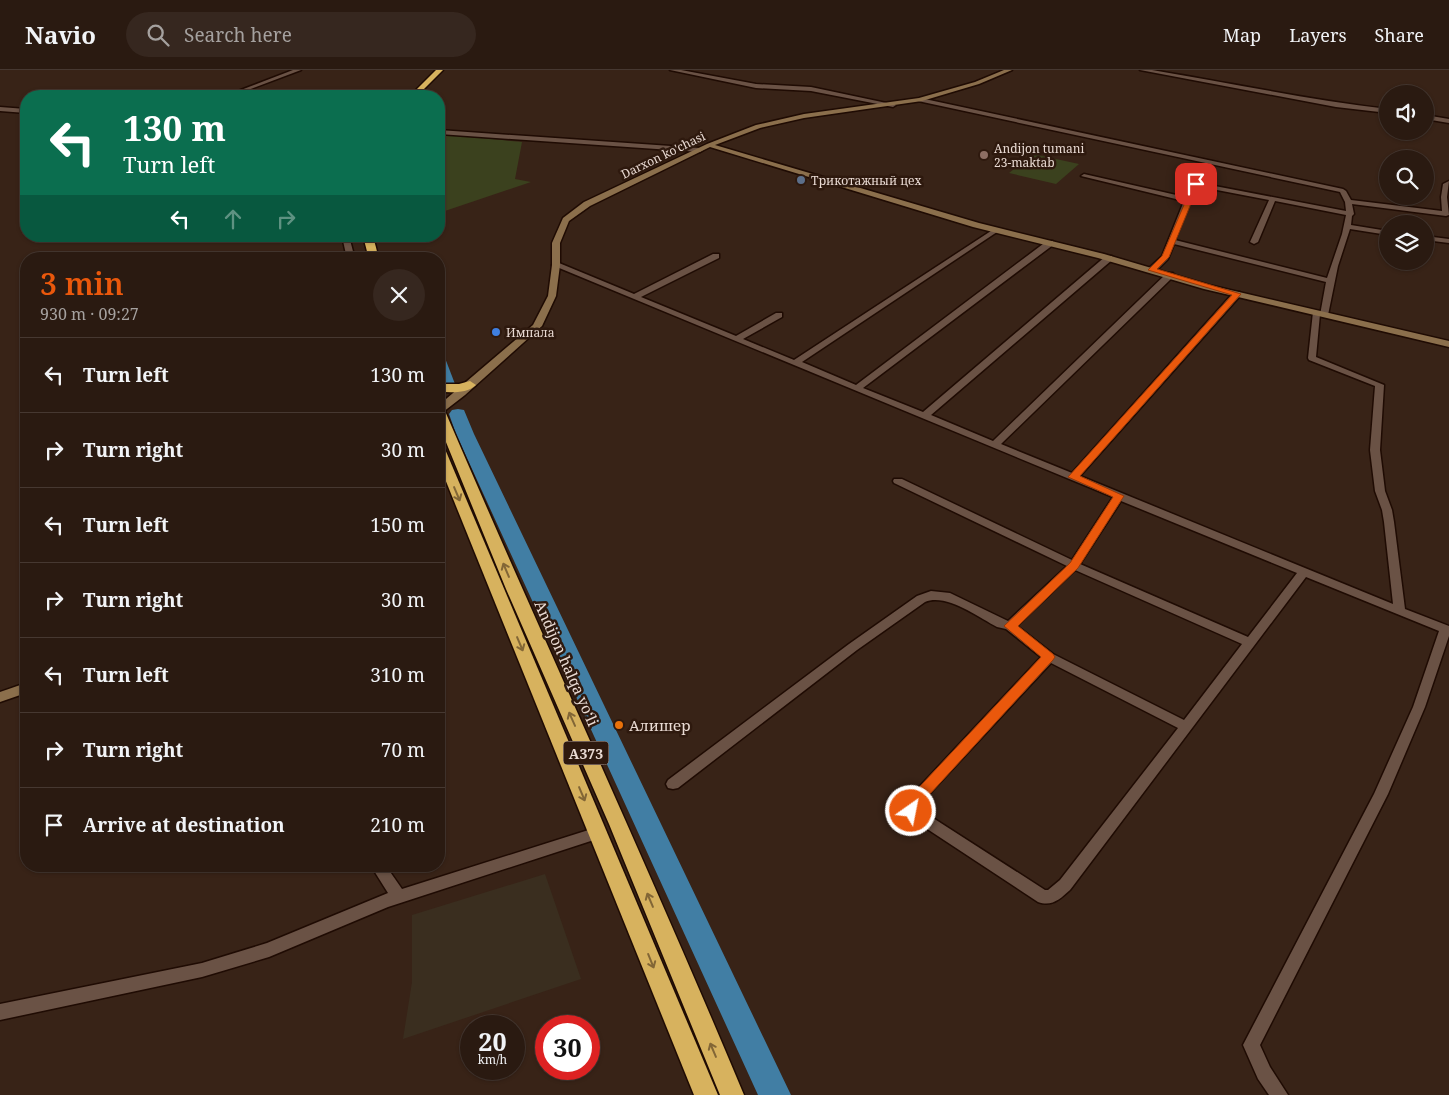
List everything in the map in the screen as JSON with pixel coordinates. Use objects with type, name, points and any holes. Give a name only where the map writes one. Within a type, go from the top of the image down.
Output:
[{"type":"highway","points":[[412,90],[434,70]]},
{"type":"highway","points":[[419,90],[440,70]]},
{"type":"highway","points":[[445,388],[460,388],[470,385]]},
{"type":"highway","name":"Andijon halqa yo‘li","points":[[445,424],[514,589],[618,824],[732,1095]]},
{"type":"highway","name":"A373","points":[[445,463],[706,1095]]},
{"type":"main road","points":[[993,70],[1006,71]]},
{"type":"main road","name":"Darxon ko'chasi","points":[[445,405],[537,326],[552,296],[556,265],[556,243],[566,220],[587,204],[738,132],[774,122],[920,100],[976,83],[1006,71]]},
{"type":"main road","points":[[710,145],[996,230],[1109,258],[1237,294],[1449,344]]},
{"type":"main road","points":[[0,697],[20,690]]},
{"type":"street","points":[[244,90],[298,70]]},
{"type":"street","points":[[673,70],[756,86],[811,90],[893,105]]},
{"type":"street","points":[[1143,70],[1252,88],[1336,105],[1379,110]]},
{"type":"street","points":[[920,100],[1343,191],[1348,202],[1350,214],[1346,238],[1335,264],[1320,314],[1312,358],[1380,385],[1375,450],[1380,492],[1388,510],[1400,611]]},
{"type":"street","points":[[0,109],[20,111]]},
{"type":"street","points":[[1434,118],[1449,121]]},
{"type":"street","points":[[445,132],[700,150]]},
{"type":"street","points":[[1084,176],[1189,200]]},
{"type":"street","points":[[1348,202],[1446,214],[1444,198],[1446,184],[1449,183]]},
{"type":"street","points":[[1152,270],[1165,257],[1173,242],[1178,222],[1196,184],[1350,214]]},
{"type":"street","points":[[1254,242],[1272,198]]},
{"type":"street","points":[[1348,227],[1379,231]]},
{"type":"street","points":[[795,363],[996,230]]},
{"type":"street","points":[[1434,240],[1449,242]]},
{"type":"street","points":[[1173,242],[1331,281]]},
{"type":"street","points":[[857,388],[1050,243]]},
{"type":"street","points":[[635,297],[716,256]]},
{"type":"street","points":[[924,416],[1109,258]]},
{"type":"street","points":[[556,265],[1447,631],[1419,707],[1381,794],[1250,1045],[1279,1095]]},
{"type":"street","points":[[994,444],[1170,275]]},
{"type":"street","points":[[1073,477],[1237,294]]},
{"type":"street","points":[[736,339],[779,315]]},
{"type":"street","points":[[898,481],[1074,565],[1250,643]]},
{"type":"street","points":[[1010,626],[1074,565],[1119,496]]},
{"type":"street","points":[[1049,657],[913,803],[911,811],[1043,898],[1051,897],[1065,885],[1304,572]]},
{"type":"street","points":[[673,784],[853,647],[921,599],[931,595],[946,596],[1001,624],[1010,626],[1049,657],[1185,726]]},
{"type":"street","points":[[0,1012],[202,970],[269,950],[356,912],[598,833]]},
{"type":"street","points":[[382,872],[399,897]]},
{"type":"shaded area","points":[[545,874],[581,979],[474,1015],[460,1015],[460,1020],[403,1039],[412,982],[412,915]]},
{"type":"green space","points":[[445,135],[522,142],[515,179],[531,182],[445,211]]},
{"type":"green space","points":[[1033,154],[1079,164],[1056,184],[1009,173]]},
{"type":"waterway","points":[[445,378],[447,384]]},
{"type":"waterway","points":[[458,414],[465,434],[775,1095]]},
{"type":"place","name":"Andijon tumani 23-maktab","points":[[984,155]]},
{"type":"place","name":"Трикотажный цех","points":[[801,180]]},
{"type":"place","name":"Импала","points":[[496,332]]},
{"type":"place","name":"Алишер","points":[[619,725]]},
{"type":"route","points":[[911,811],[913,803],[1049,657],[1010,626],[1022,617],[1074,565],[1119,496],[1073,477],[1237,294],[1152,270],[1165,257],[1173,242],[1178,222],[1189,200],[1194,184],[1196,184]]}]
